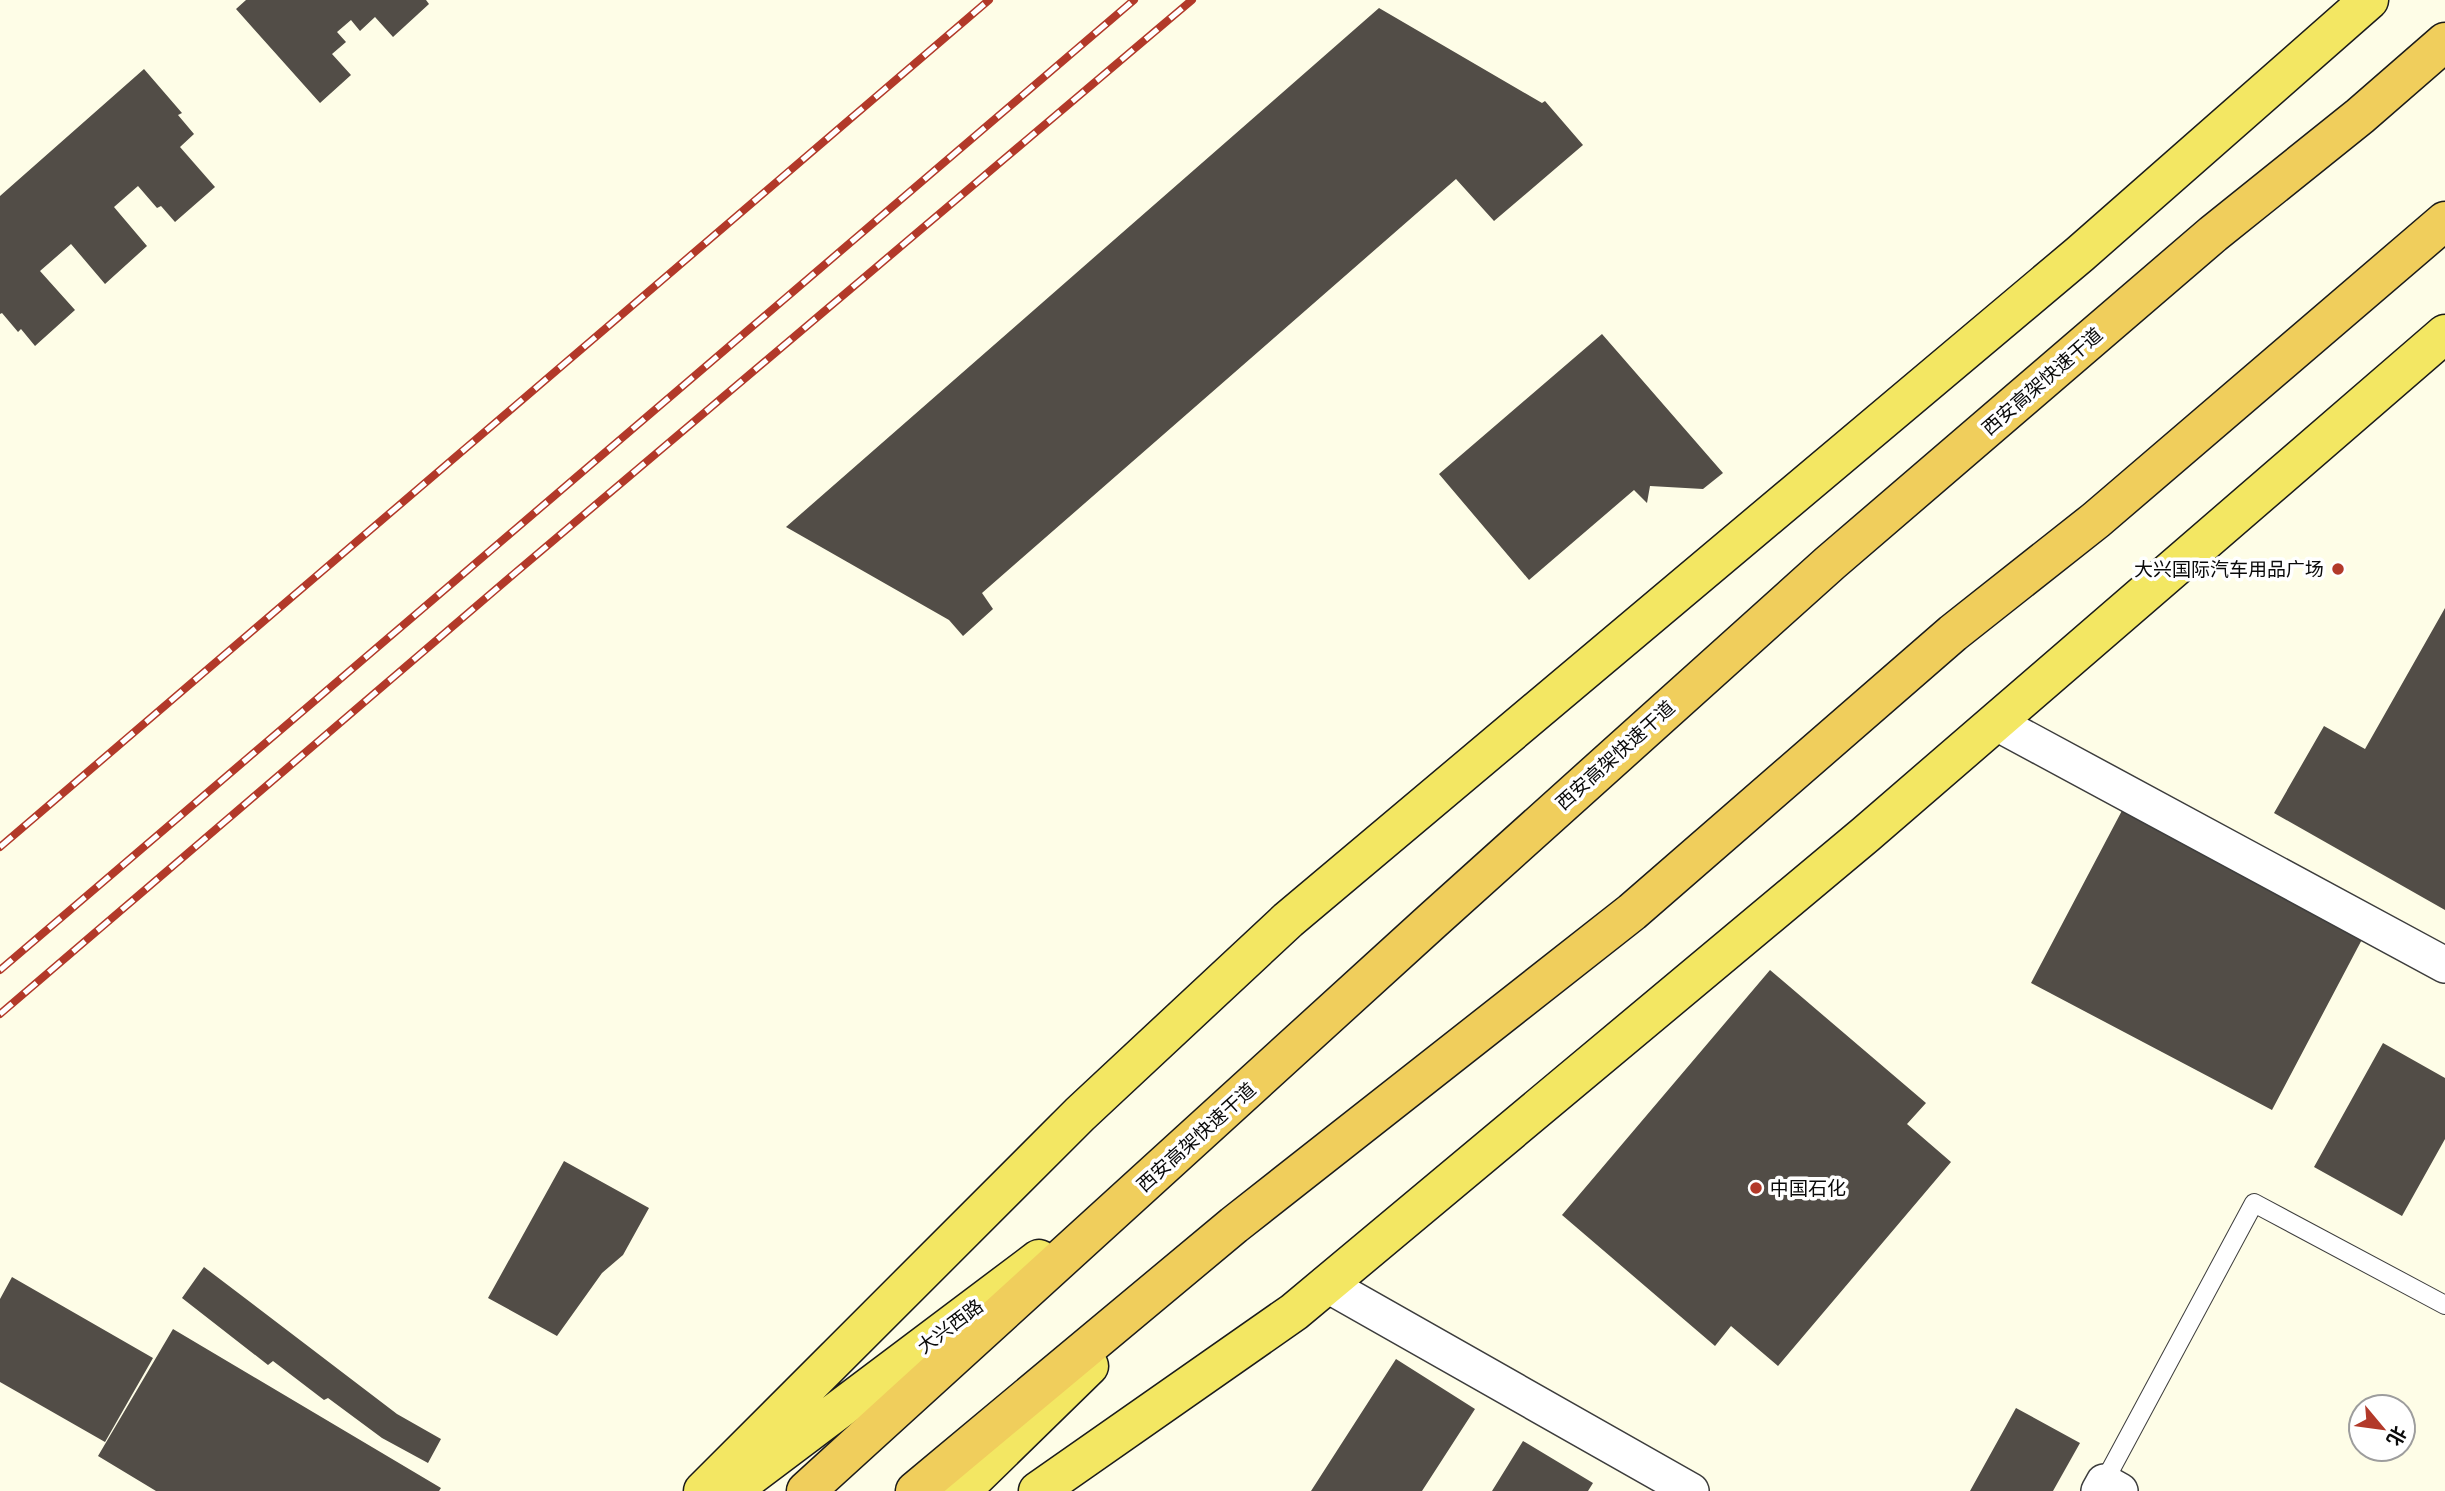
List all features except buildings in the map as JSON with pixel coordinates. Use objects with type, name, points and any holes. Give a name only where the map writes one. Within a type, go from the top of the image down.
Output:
[{"type":"highway","name":"西安高架快速干道","points":[[806,1491],[1830,563],[2213,234],[2360,116],[2445,42]]},
{"type":"highway","points":[[915,1491],[1234,1225],[1632,912],[1953,633],[2096,520],[2445,221]]},
{"type":"main road","points":[[703,1491],[1080,1114],[1288,920],[1551,696],[2080,254],[2369,0]]},
{"type":"main road","points":[[1038,1491],[1294,1312],[1865,835],[2445,334]]},
{"type":"main road","name":"大兴西路","points":[[731,1491],[1170,1161]]},
{"type":"main road","points":[[961,1491],[1234,1225]]},
{"type":"street","points":[[1995,722],[2445,965]]},
{"type":"street","points":[[1326,1284],[1690,1491]]},
{"type":"lane","points":[[2108,1488],[2254,1203],[2445,1306]]},
{"type":"railway","points":[[0,847],[989,0]]},
{"type":"railway","points":[[0,970],[1134,0]]},
{"type":"railway","points":[[0,1014],[515,573],[1192,0]]},
{"type":"place","name":"大兴国际汽车用品广场","points":[[2338,569]]},
{"type":"place","name":"中国石化","points":[[1756,1188]]}]
